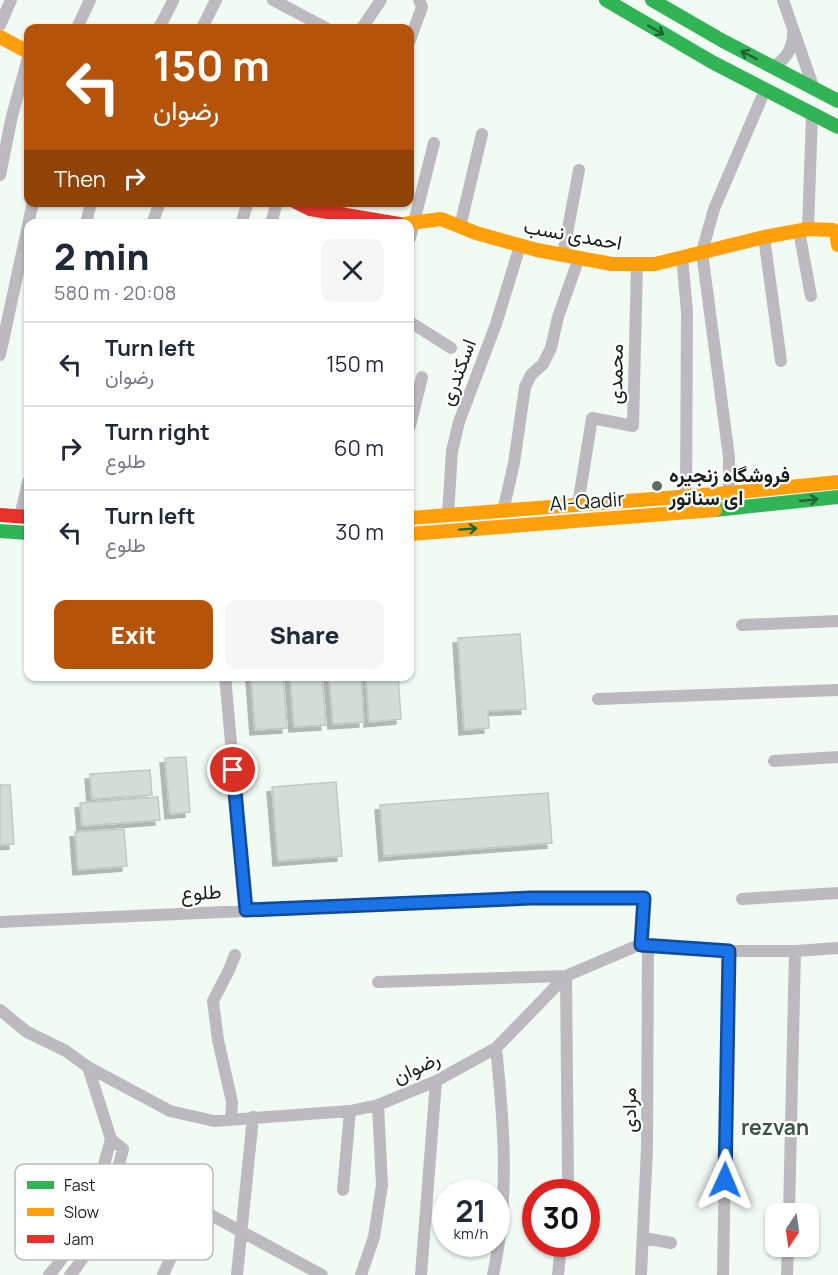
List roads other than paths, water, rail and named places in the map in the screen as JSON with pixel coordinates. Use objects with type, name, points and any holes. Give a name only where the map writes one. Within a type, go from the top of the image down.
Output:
[{"type":"main road","points":[[606,0],[712,62],[838,127]]},
{"type":"main road","points":[[651,0],[723,41],[838,101]]},
{"type":"main road","points":[[0,37],[24,50]]},
{"type":"main road","name":"احمدی نسب","points":[[306,207],[375,219]]},
{"type":"main road","name":"احمدی نسب","points":[[414,222],[441,219],[520,246],[612,264],[655,264],[764,237],[803,230],[833,230],[836,232],[838,245]]},
{"type":"main road","name":"Al-Qadir","points":[[414,518],[686,497],[838,482]]},
{"type":"main road","name":"Al-Qadir","points":[[414,534],[731,509],[838,497]]},
{"type":"main road","points":[[0,515],[24,517]]},
{"type":"main road","points":[[0,531],[24,533]]},
{"type":"street","points":[[0,25],[12,0]]},
{"type":"street","points":[[79,24],[90,0]]},
{"type":"street","points":[[204,24],[216,0]]},
{"type":"street","points":[[273,0],[318,24]]},
{"type":"street","points":[[365,24],[381,0]]},
{"type":"street","points":[[414,29],[422,7],[420,0]]},
{"type":"street","points":[[783,0],[814,88]]},
{"type":"street","points":[[161,24],[173,1]]},
{"type":"street","points":[[772,67],[786,57],[791,48],[793,26]]},
{"type":"street","points":[[0,175],[24,72]]},
{"type":"street","points":[[729,493],[729,457],[702,252],[714,209],[765,90]]},
{"type":"street","points":[[811,296],[803,230],[812,114]]},
{"type":"street","points":[[460,227],[482,134]]},
{"type":"street","points":[[414,198],[434,143]]},
{"type":"street","points":[[562,255],[579,170]]},
{"type":"street","points":[[764,237],[781,361]]},
{"type":"street","points":[[0,355],[24,244]]},
{"type":"street","name":"اسکندری","points":[[448,515],[452,451],[459,422],[496,324],[520,246]]},
{"type":"street","points":[[681,257],[687,312],[686,497]]},
{"type":"street","points":[[503,511],[514,463],[525,387],[531,375],[543,364],[551,348],[558,317],[579,258]]},
{"type":"street","name":"محمدی","points":[[578,505],[592,418],[633,426],[637,264]]},
{"type":"street","points":[[414,325],[451,348]]},
{"type":"street","points":[[414,409],[422,376]]},
{"type":"street","points":[[742,625],[838,621]]},
{"type":"street","points":[[225,681],[246,910]]},
{"type":"street","points":[[598,699],[838,690]]},
{"type":"street","points":[[774,761],[838,757]]},
{"type":"street","points":[[742,899],[838,892]]},
{"type":"street","name":"طلوع","points":[[0,922],[531,898],[644,898],[644,945]]},
{"type":"street","name":"رضوان","points":[[0,1010],[27,1032],[66,1051],[88,1067],[170,1111],[214,1121],[350,1111],[378,1105],[436,1081],[496,1048],[566,976],[644,945],[729,951],[795,951],[838,948]]},
{"type":"street","name":"مرادی","points":[[641,1275],[647,1148],[644,945]]},
{"type":"street","points":[[723,1275],[729,951]]},
{"type":"street","points":[[789,1203],[795,951]]},
{"type":"street","points":[[231,1119],[232,1102],[218,1040],[213,1001],[235,955]]},
{"type":"street","points":[[378,982],[566,976],[568,1179]]},
{"type":"street","points":[[493,1275],[497,1254],[505,1157],[496,1048]]},
{"type":"street","points":[[88,1067],[111,1140],[105,1164]]},
{"type":"street","points":[[420,1275],[436,1081]]},
{"type":"street","points":[[361,1275],[374,1238],[382,1185],[378,1105]]},
{"type":"street","points":[[343,1190],[350,1111]]},
{"type":"street","points":[[237,1275],[253,1117]]},
{"type":"street","points":[[111,1140],[123,1149],[119,1164]]},
{"type":"street","points":[[213,1216],[322,1275]]},
{"type":"street","points":[[644,1238],[670,1243]]},
{"type":"street","points":[[558,1275],[560,1257]]},
{"type":"street","points":[[787,1275],[788,1257]]},
{"type":"street","points":[[49,1275],[62,1260]]},
{"type":"street","points":[[70,1275],[81,1260]]},
{"type":"street","points":[[163,1275],[170,1260]]},
{"type":"place","name":"فروشگاه زنجیره ای سناتور","points":[[657,486]]},
{"type":"district","name":"rezvan","points":[[775,1127]]}]
